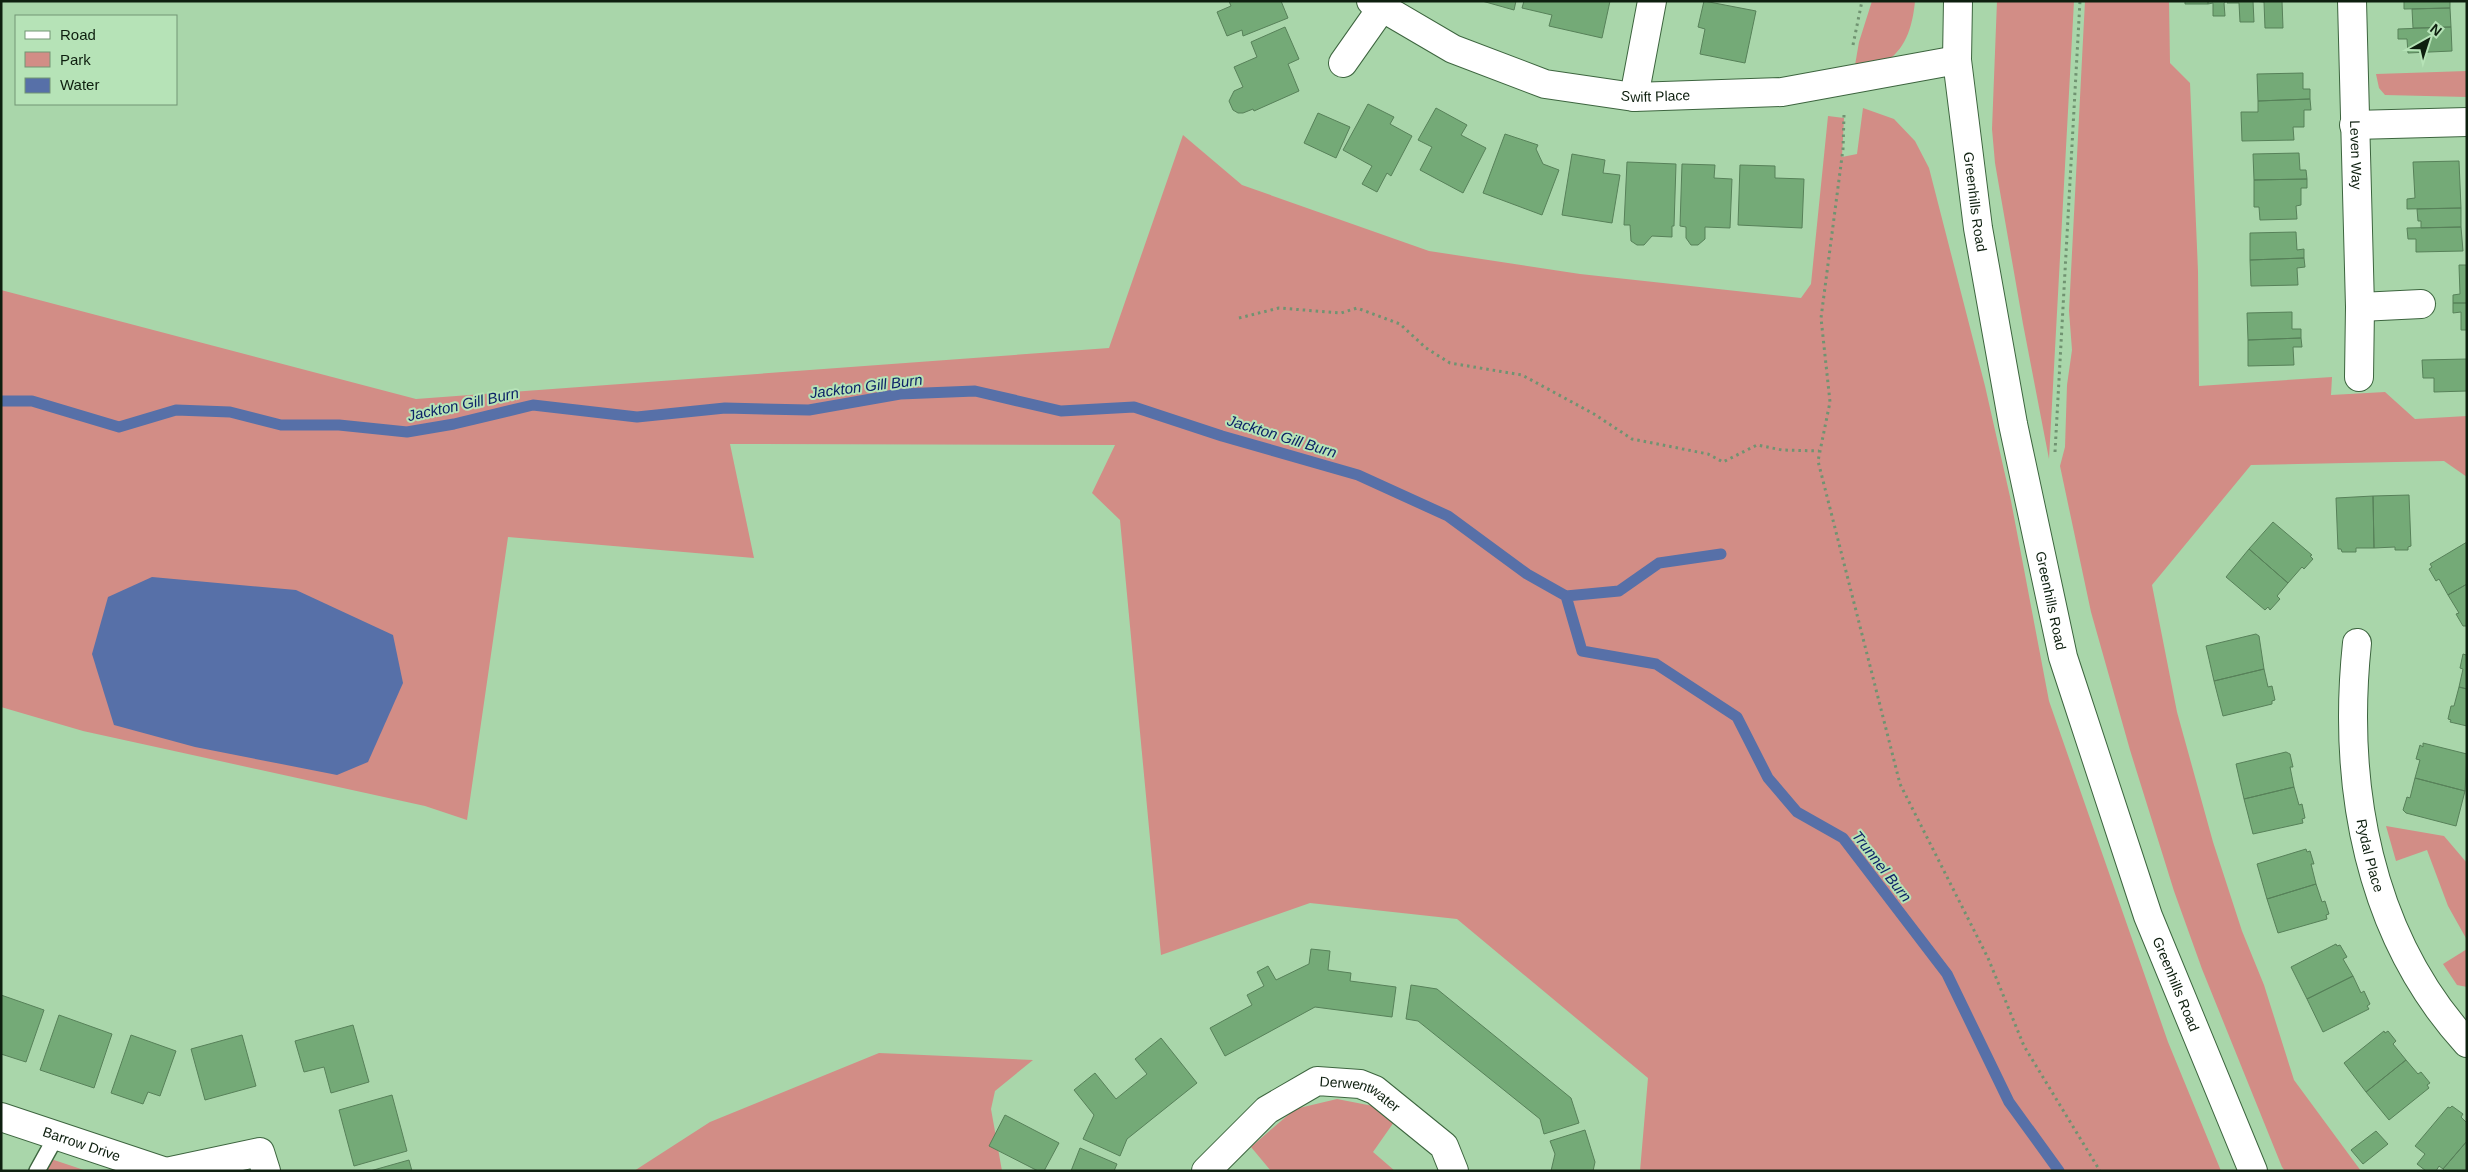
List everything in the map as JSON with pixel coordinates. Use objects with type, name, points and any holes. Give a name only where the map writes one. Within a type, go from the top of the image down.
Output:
[{"type":"street","points":[[1634,97],[1652,1]]},
{"type":"street","name":"Greenhills Road","points":[[1958,1],[1957,60],[1978,228],[2026,485],[2063,657],[2148,916],[2252,1171]]},
{"type":"street","name":"Leven Way","points":[[2352,1],[2360,307],[2359,377]]},
{"type":"street","points":[[1343,62],[1376,5]]},
{"type":"street","name":"Swift Place","points":[[1376,5],[1453,50],[1545,84],[1634,97],[1782,92],[1957,60]]},
{"type":"street","points":[[2354,125],[2467,122]]},
{"type":"street","points":[[2360,307],[2421,304]]},
{"type":"street","name":"Rydal Place","points":[[2357,643],[2353,680],[2353,748],[2364,839],[2374,881],[2389,921],[2408,961],[2431,999],[2464,1035]]},
{"type":"street","name":"Derwentwater","points":[[1206,1171],[1267,1110],[1317,1081],[1360,1084],[1375,1090],[1444,1146],[1454,1171]]},
{"type":"street","name":"Barrow Drive","points":[[1,1117],[163,1171]]},
{"type":"street","points":[[171,1171],[260,1152],[266,1171]]},
{"type":"lane","points":[[37,1171],[57,1135]]},
{"type":"path","points":[[1862,1],[1845,81],[1843,149],[1821,318],[1830,402],[1818,461],[1900,784],[1988,958],[2024,1046],[2100,1171]]},
{"type":"path","points":[[2026,485],[2054,470],[2080,1]]},
{"type":"path","points":[[1239,318],[1278,308],[1341,313],[1357,308],[1400,324],[1426,348],[1450,363],[1522,375],[1594,414],[1632,439],[1708,454],[1723,462],[1757,445],[1782,450],[1819,451]]},
{"type":"green space","points":[[1872,1],[1915,1],[1911,26],[1895,55],[1884,62],[1854,71],[1859,42]]},
{"type":"green space","points":[[1997,1],[2074,1],[2049,459],[1995,163],[1992,129]]},
{"type":"green space","points":[[2085,1],[2169,1],[2170,63],[2190,83],[2198,271],[2199,386],[2332,377],[2331,395],[2385,392],[2415,419],[2467,416],[2467,477],[2444,461],[2251,465],[2152,585],[2177,712],[2213,842],[2242,931],[2264,985],[2294,1080],[2361,1171],[2285,1171],[2282,1167],[2202,969],[2174,891],[2130,750],[2091,612],[2060,466],[2065,447],[2067,385],[2072,350],[2069,311]]},
{"type":"green space","points":[[2467,71],[2467,97],[2385,95],[2379,88],[2376,74]]},
{"type":"green space","points":[[1863,108],[1894,119],[1915,141],[1929,168],[1985,386],[2011,501],[2049,701],[2168,1042],[2221,1171],[1640,1171],[1648,1078],[1457,919],[1310,903],[1161,955],[1120,520],[1092,493],[1115,445],[730,444],[754,558],[508,537],[467,820],[425,806],[83,731],[1,707],[1,290],[416,399],[1109,348],[1183,135],[1242,185],[1429,251],[1580,274],[1801,298],[1811,284],[1828,116],[1844,118],[1842,157],[1857,154]]},
{"type":"green space","points":[[2386,826],[2444,836],[2467,863],[2467,940],[2448,906],[2427,850],[2396,861]]},
{"type":"green space","points":[[2467,949],[2467,987],[2457,985],[2443,964]]},
{"type":"green space","points":[[879,1053],[1033,1060],[995,1091],[991,1109],[1002,1171],[634,1171],[710,1122]]},
{"type":"green space","points":[[1337,1099],[1373,1106],[1394,1122],[1373,1152],[1395,1171],[1271,1171],[1251,1147],[1295,1109]]},
{"type":"green space","points":[[51,1159],[87,1171],[47,1171]]},
{"type":"water","points":[[152,577],[296,590],[393,635],[403,683],[368,762],[337,775],[195,747],[114,725],[92,654],[108,597]]},
{"type":"building","points":[[1229,1],[1281,1],[1288,18],[1243,36],[1242,30],[1227,36],[1217,12],[1231,6]]},
{"type":"building","points":[[1482,1],[1516,1],[1514,10]]},
{"type":"building","points":[[1524,1],[1610,1],[1602,38],[1549,26],[1552,15],[1522,8]]},
{"type":"building","points":[[1704,1],[1756,11],[1745,63],[1700,54],[1705,29],[1698,27]]},
{"type":"building","points":[[2185,1],[2208,1],[2208,4],[2185,4]]},
{"type":"building","points":[[2208,1],[2227,1],[2224,3],[2225,16],[2213,16],[2213,3],[2208,4]]},
{"type":"building","points":[[2227,1],[2253,1],[2254,22],[2240,22],[2239,3],[2227,3]]},
{"type":"building","points":[[2253,1],[2282,1],[2283,28],[2265,28],[2264,2]]},
{"type":"building","points":[[2404,1],[2450,1],[2450,8],[2404,9]]},
{"type":"building","points":[[2450,8],[2451,27],[2413,28],[2412,9]]},
{"type":"building","points":[[1285,27],[1299,59],[1288,64],[1299,91],[1254,111],[1253,109],[1238,113],[1233,110],[1229,101],[1234,91],[1243,87],[1234,67],[1257,57],[1251,42]]},
{"type":"building","points":[[2451,27],[2452,51],[2408,53],[2407,39],[2398,39],[2398,29]]},
{"type":"building","points":[[2303,73],[2303,89],[2310,89],[2310,99],[2258,101],[2257,74]]},
{"type":"building","points":[[2310,99],[2311,110],[2304,110],[2304,127],[2293,127],[2294,140],[2242,141],[2241,112],[2258,112],[2258,101]]},
{"type":"building","points":[[1368,104],[1394,117],[1390,124],[1412,136],[1391,176],[1387,173],[1377,192],[1362,184],[1372,166],[1343,150]]},
{"type":"building","points":[[1436,108],[1467,125],[1461,135],[1486,148],[1463,193],[1420,170],[1432,147],[1418,140]]},
{"type":"building","points":[[1318,113],[1350,127],[1336,158],[1304,143]]},
{"type":"building","points":[[1505,134],[1538,145],[1536,149],[1543,164],[1559,170],[1542,215],[1483,193]]},
{"type":"building","points":[[2299,153],[2300,170],[2306,170],[2307,179],[2254,180],[2253,154]]},
{"type":"building","points":[[1572,154],[1605,160],[1603,173],[1620,175],[1612,223],[1562,215]]},
{"type":"building","points":[[2459,161],[2461,208],[2407,209],[2407,199],[2415,198],[2413,162]]},
{"type":"building","points":[[1627,162],[1676,164],[1672,237],[1652,236],[1644,245],[1637,245],[1631,241],[1630,225],[1624,225]]},
{"type":"building","points":[[1682,164],[1715,165],[1714,178],[1732,179],[1730,228],[1705,227],[1705,239],[1698,245],[1691,245],[1686,238],[1686,227],[1680,226]]},
{"type":"building","points":[[1740,165],[1775,166],[1775,178],[1804,179],[1802,228],[1738,225]]},
{"type":"building","points":[[2307,179],[2307,188],[2301,188],[2301,205],[2296,206],[2297,219],[2260,220],[2259,207],[2254,207],[2254,180]]},
{"type":"building","points":[[2461,208],[2461,227],[2421,228],[2421,221],[2418,221],[2417,209]]},
{"type":"building","points":[[2461,227],[2463,251],[2416,252],[2416,239],[2408,239],[2407,228]]},
{"type":"building","points":[[2296,232],[2297,250],[2304,249],[2304,258],[2250,260],[2250,233]]},
{"type":"building","points":[[2304,258],[2305,267],[2297,268],[2298,285],[2251,286],[2250,260]]},
{"type":"building","points":[[2459,265],[2467,265],[2467,303],[2453,303],[2453,295],[2460,294]]},
{"type":"building","points":[[2453,303],[2467,303],[2467,330],[2461,330],[2461,312],[2453,313]]},
{"type":"building","points":[[2292,312],[2292,329],[2301,329],[2301,338],[2248,340],[2247,313]]},
{"type":"building","points":[[2301,338],[2302,347],[2293,347],[2294,365],[2248,366],[2248,340]]},
{"type":"building","points":[[2467,359],[2467,391],[2434,392],[2434,378],[2423,378],[2422,360]]},
{"type":"building","points":[[2409,495],[2411,546],[2408,547],[2408,550],[2395,550],[2395,547],[2374,548],[2373,496]]},
{"type":"building","points":[[2373,496],[2374,548],[2356,548],[2356,552],[2342,552],[2341,549],[2338,549],[2336,498]]},
{"type":"building","points":[[2273,522],[2312,555],[2310,556],[2313,559],[2304,569],[2302,567],[2288,583],[2249,549]]},
{"type":"building","points":[[2467,542],[2467,584],[2448,595],[2439,579],[2436,581],[2429,569],[2432,567],[2430,564]]},
{"type":"building","points":[[2249,549],[2288,583],[2277,596],[2280,599],[2270,610],[2268,607],[2265,610],[2226,577]]},
{"type":"building","points":[[2467,584],[2467,626],[2463,626],[2456,614],[2459,613],[2448,595]]},
{"type":"building","points":[[2256,634],[2259,636],[2264,669],[2214,681],[2206,646]]},
{"type":"building","points":[[2467,652],[2467,689],[2459,687],[2463,669],[2460,668],[2463,654],[2466,655]]},
{"type":"building","points":[[2264,669],[2268,687],[2272,686],[2275,700],[2272,701],[2272,704],[2223,716],[2214,681]]},
{"type":"building","points":[[2459,687],[2467,689],[2467,726],[2450,722],[2451,720],[2448,719]]},
{"type":"building","points":[[2423,743],[2467,754],[2465,791],[2415,778],[2420,760],[2416,759],[2420,745],[2423,747]]},
{"type":"building","points":[[2286,752],[2290,754],[2293,767],[2290,767],[2294,787],[2244,799],[2236,764]]},
{"type":"building","points":[[2415,778],[2465,791],[2456,826],[2406,813],[2403,810],[2407,797],[2410,798]]},
{"type":"building","points":[[2294,787],[2299,805],[2302,804],[2305,818],[2302,819],[2303,823],[2253,834],[2244,799]]},
{"type":"building","points":[[2306,849],[2307,852],[2310,851],[2314,864],[2311,864],[2316,884],[2267,899],[2257,864]]},
{"type":"building","points":[[2316,884],[2322,902],[2325,901],[2329,914],[2326,915],[2327,919],[2278,933],[2267,899]]},
{"type":"building","points":[[2336,944],[2337,946],[2340,945],[2347,957],[2343,959],[2353,976],[2307,999],[2291,967]]},
{"type":"building","points":[[1311,949],[1330,951],[1328,970],[1351,973],[1350,981],[1396,987],[1392,1017],[1315,1007],[1225,1056],[1210,1028],[1252,1005],[1247,995],[1264,986],[1257,972],[1268,966],[1276,980],[1309,964]]},
{"type":"building","points":[[2353,976],[2361,993],[2364,991],[2370,1004],[2367,1006],[2369,1009],[2323,1032],[2307,999]]},
{"type":"building","points":[[1411,985],[1437,989],[1571,1098],[1579,1123],[1544,1134],[1540,1119],[1418,1021],[1406,1019]]},
{"type":"building","points":[[1,995],[44,1010],[26,1062],[1,1054]]},
{"type":"building","points":[[59,1015],[112,1034],[94,1088],[40,1070]]},
{"type":"building","points":[[353,1025],[369,1082],[331,1093],[324,1067],[304,1072],[295,1041]]},
{"type":"building","points":[[2384,1031],[2385,1033],[2388,1031],[2396,1041],[2393,1044],[2406,1060],[2366,1092],[2344,1063]]},
{"type":"building","points":[[131,1035],[176,1051],[160,1096],[148,1092],[143,1104],[111,1093]]},
{"type":"building","points":[[242,1035],[256,1086],[205,1100],[191,1049]]},
{"type":"building","points":[[1161,1038],[1197,1083],[1127,1139],[1120,1156],[1083,1139],[1094,1115],[1074,1090],[1095,1073],[1116,1099],[1147,1074],[1135,1059]]},
{"type":"building","points":[[2406,1060],[2418,1074],[2421,1072],[2430,1083],[2427,1085],[2429,1088],[2389,1120],[2366,1092]]},
{"type":"building","points":[[392,1095],[407,1151],[354,1166],[339,1110]]},
{"type":"building","points":[[2452,1106],[2463,1114],[2461,1117],[2467,1123],[2467,1141],[2443,1169],[2439,1166],[2436,1171],[2426,1171],[2417,1164],[2425,1154],[2415,1146],[2448,1107]]},
{"type":"building","points":[[1005,1115],[1059,1143],[1044,1171],[1038,1171],[989,1146]]},
{"type":"building","points":[[1585,1130],[1595,1162],[1593,1171],[1551,1171],[1555,1154],[1550,1141]]},
{"type":"building","points":[[2376,1131],[2388,1144],[2363,1164],[2351,1150]]},
{"type":"building","points":[[2467,1141],[2467,1171],[2445,1171],[2443,1169]]},
{"type":"building","points":[[1080,1148],[1117,1164],[1114,1171],[1071,1171]]},
{"type":"building","points":[[409,1160],[412,1171],[370,1171]]},
{"type":"waterway","name":"Jackton Gill Burn","points":[[1,401],[32,401],[119,427],[176,410],[230,412],[281,425],[339,425],[407,432],[454,424],[533,405],[637,417],[725,408],[809,410],[900,394],[975,391],[1061,411],[1134,407],[1222,436],[1358,475],[1448,516],[1527,574],[1566,596],[1619,591],[1659,563],[1721,554]]},
{"type":"waterway","name":"Trunnel Burn","points":[[1566,596],[1582,651],[1656,664],[1737,717],[1768,778],[1797,812],[1843,838],[1947,974],[2009,1102],[2059,1171]]}]
